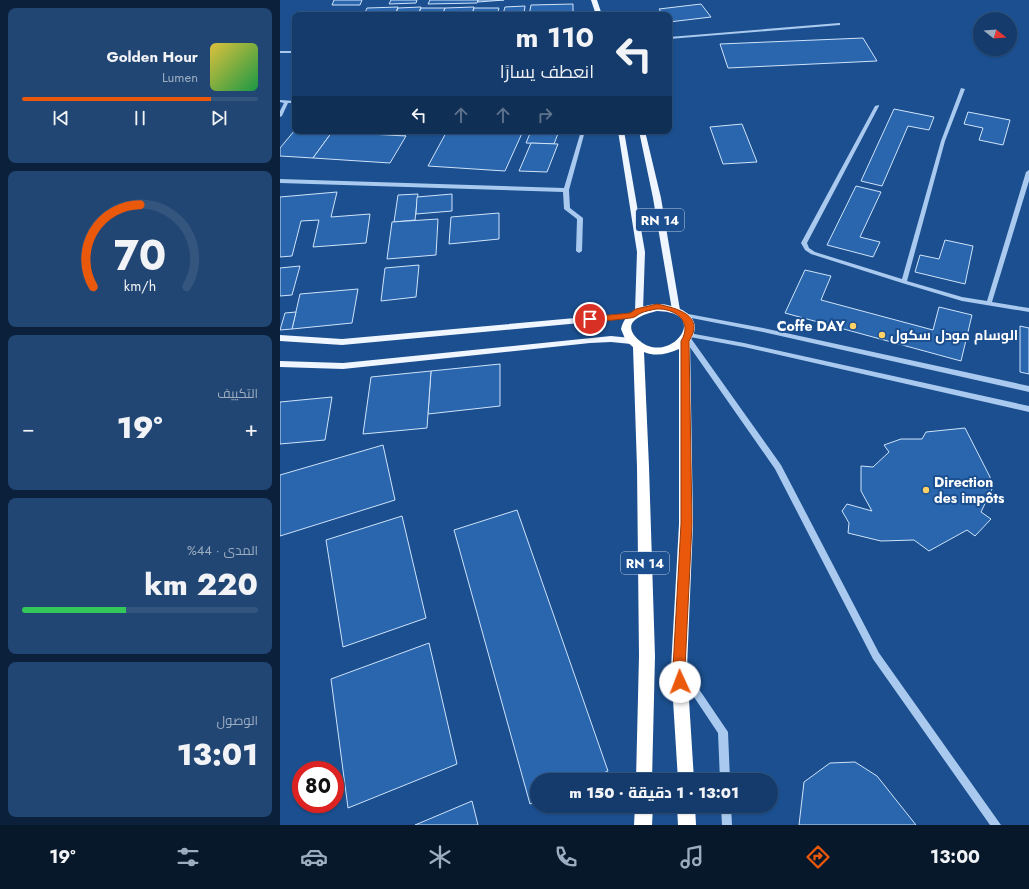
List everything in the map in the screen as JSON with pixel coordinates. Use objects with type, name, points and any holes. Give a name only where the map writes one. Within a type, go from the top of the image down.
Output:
[{"type":"highway","points":[[657,307],[680,313],[688,321],[690,328],[687,338],[678,346],[668,350],[658,351],[635,344],[627,335],[625,328],[627,322],[635,313],[657,307]]},
{"type":"highway","name":"RN 14","points":[[686,773],[679,668],[686,524],[687,338]]},
{"type":"highway","name":"RN 14","points":[[635,344],[644,467],[648,656],[644,773]]},
{"type":"highway","points":[[643,825],[644,813]]},
{"type":"highway","points":[[686,813],[687,825]]},
{"type":"main road","points":[[594,0],[598,12]]},
{"type":"main road","name":"RN 14","points":[[621,134],[641,252],[635,313]]},
{"type":"main road","name":"RN 14","points":[[643,134],[652,170],[662,237],[680,313]]},
{"type":"main road","points":[[280,338],[342,342],[635,313]]},
{"type":"main road","points":[[280,364],[343,366],[590,340],[611,339],[635,344]]},
{"type":"street","points":[[672,38],[839,24]]},
{"type":"street","points":[[280,52],[292,52]]},
{"type":"street","points":[[904,282],[943,141],[963,89]]},
{"type":"street","points":[[280,101],[292,102]]},
{"type":"street","points":[[280,116],[287,101]]},
{"type":"street","points":[[877,106],[804,243],[807,249],[813,253],[962,299],[1029,310]]},
{"type":"street","points":[[579,251],[580,218],[567,209],[566,190],[582,134]]},
{"type":"street","points":[[989,303],[1029,172]]},
{"type":"street","points":[[280,181],[566,190]]},
{"type":"street","points":[[680,313],[1029,389]]},
{"type":"street","points":[[687,338],[744,345],[1029,409]]},
{"type":"street","points":[[687,338],[778,467],[876,656],[996,825]]},
{"type":"street","points":[[679,668],[723,732],[725,773]]},
{"type":"street","points":[[727,813],[728,825]]},
{"type":"building","points":[[334,0],[362,0],[360,5],[332,5]]},
{"type":"building","points":[[391,0],[417,0],[416,3],[389,4]]},
{"type":"building","points":[[430,0],[478,0],[477,3],[428,4]]},
{"type":"building","points":[[478,0],[504,0],[478,2]]},
{"type":"building","points":[[573,4],[573,12],[530,12],[531,5]]},
{"type":"building","points":[[701,4],[711,17],[672,22],[672,12],[661,12],[659,9]]},
{"type":"building","points":[[525,6],[524,12],[504,12],[505,7]]},
{"type":"building","points":[[398,7],[396,12],[365,12],[367,8]]},
{"type":"building","points":[[421,7],[419,12],[396,12],[398,8]]},
{"type":"building","points":[[474,7],[473,12],[443,12],[445,8]]},
{"type":"building","points":[[421,8],[445,8],[443,12],[419,12]]},
{"type":"building","points":[[474,8],[499,8],[498,12],[473,12]]},
{"type":"building","points":[[863,38],[877,61],[728,68],[720,44]]},
{"type":"building","points":[[894,109],[934,117],[929,130],[908,126],[882,186],[861,181]]},
{"type":"building","points":[[968,112],[1010,120],[1003,145],[979,140],[983,128],[964,124]]},
{"type":"building","points":[[742,124],[757,162],[723,164],[710,127]]},
{"type":"building","points":[[292,134],[331,134],[313,158],[280,156],[280,148]]},
{"type":"building","points":[[331,134],[406,136],[390,163],[313,158]]},
{"type":"building","points":[[376,134],[406,134],[405,136]]},
{"type":"building","points":[[445,134],[522,134],[505,171],[428,166]]},
{"type":"building","points":[[530,134],[558,134],[554,144],[526,143]]},
{"type":"building","points":[[531,143],[558,144],[547,172],[519,171]]},
{"type":"building","points":[[856,186],[881,192],[860,237],[880,242],[873,257],[827,245]]},
{"type":"building","points":[[337,192],[331,217],[370,214],[366,243],[313,247],[319,220],[301,221],[292,256],[280,257],[280,197]]},
{"type":"building","points":[[418,194],[415,220],[394,222],[398,195]]},
{"type":"building","points":[[452,194],[452,211],[416,214],[417,197]]},
{"type":"building","points":[[499,213],[499,239],[449,244],[451,217]]},
{"type":"building","points":[[438,219],[436,255],[387,259],[392,222]]},
{"type":"building","points":[[945,240],[973,246],[965,284],[915,272],[920,255],[939,259]]},
{"type":"building","points":[[419,265],[416,297],[381,301],[385,268]]},
{"type":"building","points":[[300,266],[292,295],[280,296],[280,268]]},
{"type":"building","points":[[805,270],[831,276],[821,300],[933,330],[939,307],[972,315],[961,361],[785,313]]},
{"type":"building","points":[[358,289],[352,323],[292,329],[300,294]]},
{"type":"building","points":[[296,312],[292,329],[280,330],[285,313]]},
{"type":"building","points":[[1020,326],[1029,328],[1029,374],[1020,372]]},
{"type":"building","points":[[500,364],[500,406],[428,414],[431,371]]},
{"type":"building","points":[[431,371],[427,428],[363,434],[371,377]]},
{"type":"building","points":[[332,397],[325,440],[280,444],[280,402]]},
{"type":"building","name":"Direction des impôts","points":[[965,428],[990,477],[992,489],[981,512],[991,519],[975,536],[967,530],[929,551],[914,540],[881,541],[848,533],[849,523],[842,511],[847,504],[872,511],[861,491],[861,466],[873,467],[889,452],[884,445],[901,439],[922,439],[926,432]]},
{"type":"building","points":[[383,445],[395,500],[280,536],[280,475]]},
{"type":"building","points":[[517,510],[608,771],[603,773],[530,773],[530,804],[454,530]]},
{"type":"building","points":[[402,516],[426,618],[343,647],[326,540]]},
{"type":"building","points":[[429,643],[457,764],[348,808],[344,778],[344,761],[342,761],[331,679]]},
{"type":"building","points":[[855,762],[877,776],[916,825],[799,825],[804,782],[830,763]]},
{"type":"building","points":[[472,801],[478,825],[415,825]]},
{"type":"place","name":"Coffe DAY","points":[[853,326]]},
{"type":"place","name":"الوسام مودل سكول","points":[[882,335]]},
{"type":"place","name":"Direction des impôts","points":[[926,490]]},
{"type":"route","points":[[590,319],[632,316],[639,311],[657,307],[676,310],[688,321],[690,328],[688,338],[685,341],[686,524],[679,668],[680,682]]}]
